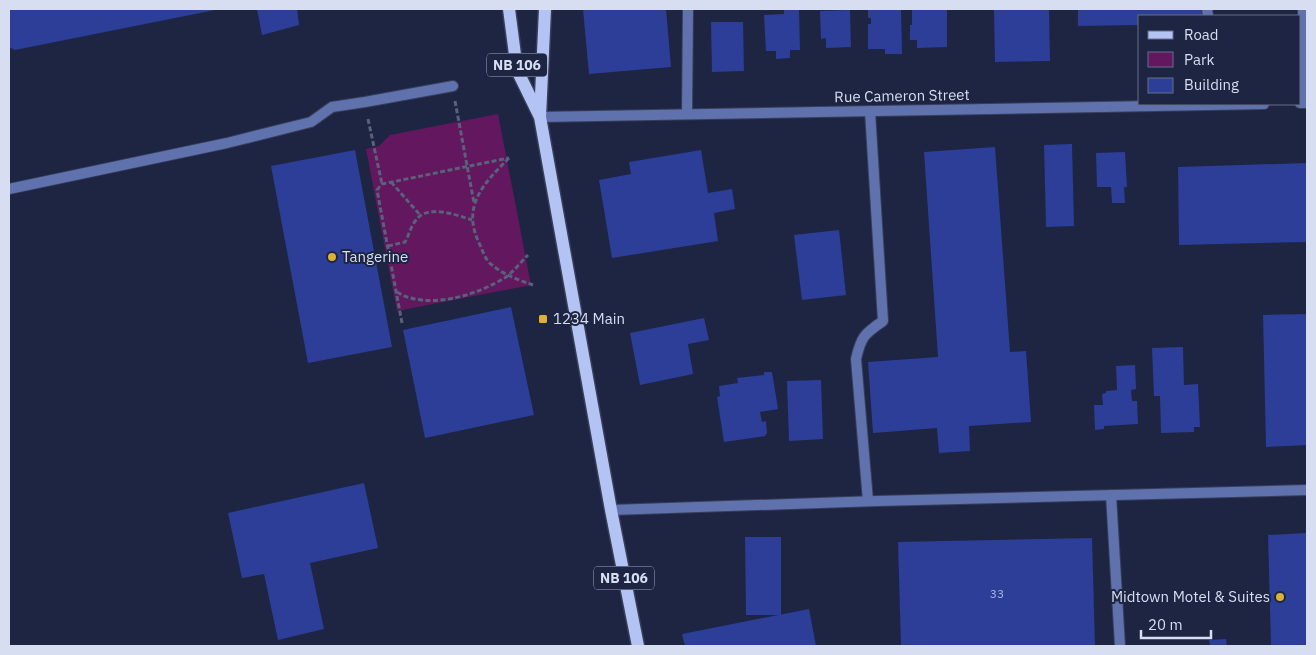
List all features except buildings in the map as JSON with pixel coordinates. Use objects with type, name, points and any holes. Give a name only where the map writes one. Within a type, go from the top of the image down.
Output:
[{"type":"main road","name":"NB 106","points":[[508,9],[517,70],[540,118]]},
{"type":"main road","name":"NB 106","points":[[545,9],[540,118],[611,510],[638,646]]},
{"type":"street","points":[[687,114],[688,9]]},
{"type":"street","points":[[1303,9],[1304,103]]},
{"type":"street","points":[[9,189],[237,141],[311,122],[332,107],[452,86]]},
{"type":"street","name":"Rue Cameron Street","points":[[540,118],[1160,105]]},
{"type":"street","points":[[868,501],[856,359],[859,344],[866,332],[883,321],[870,111]]},
{"type":"street","points":[[611,510],[868,501],[1307,490]]},
{"type":"street","points":[[1111,495],[1120,646]]},
{"type":"path","points":[[452,86],[468,166],[474,203],[472,220],[478,241],[490,264],[508,276],[533,285]]},
{"type":"path","points":[[365,102],[382,184]]},
{"type":"path","points":[[402,323],[377,190],[382,184],[509,158],[486,180],[474,203]]},
{"type":"path","points":[[391,182],[421,216]]},
{"type":"path","points":[[388,246],[405,242],[416,219],[425,213],[452,213],[472,220]]},
{"type":"path","points":[[396,292],[402,296],[423,302],[446,299],[482,290],[508,276],[528,255]]},
{"type":"green space","points":[[498,114],[531,285],[397,311],[366,149],[379,146],[390,135]]},
{"type":"place","name":"Tangerine","points":[[332,257]]},
{"type":"place","name":"1234 Main","points":[[543,319]]},
{"type":"place","name":"Midtown Motel & Suites","points":[[1280,597]]}]
